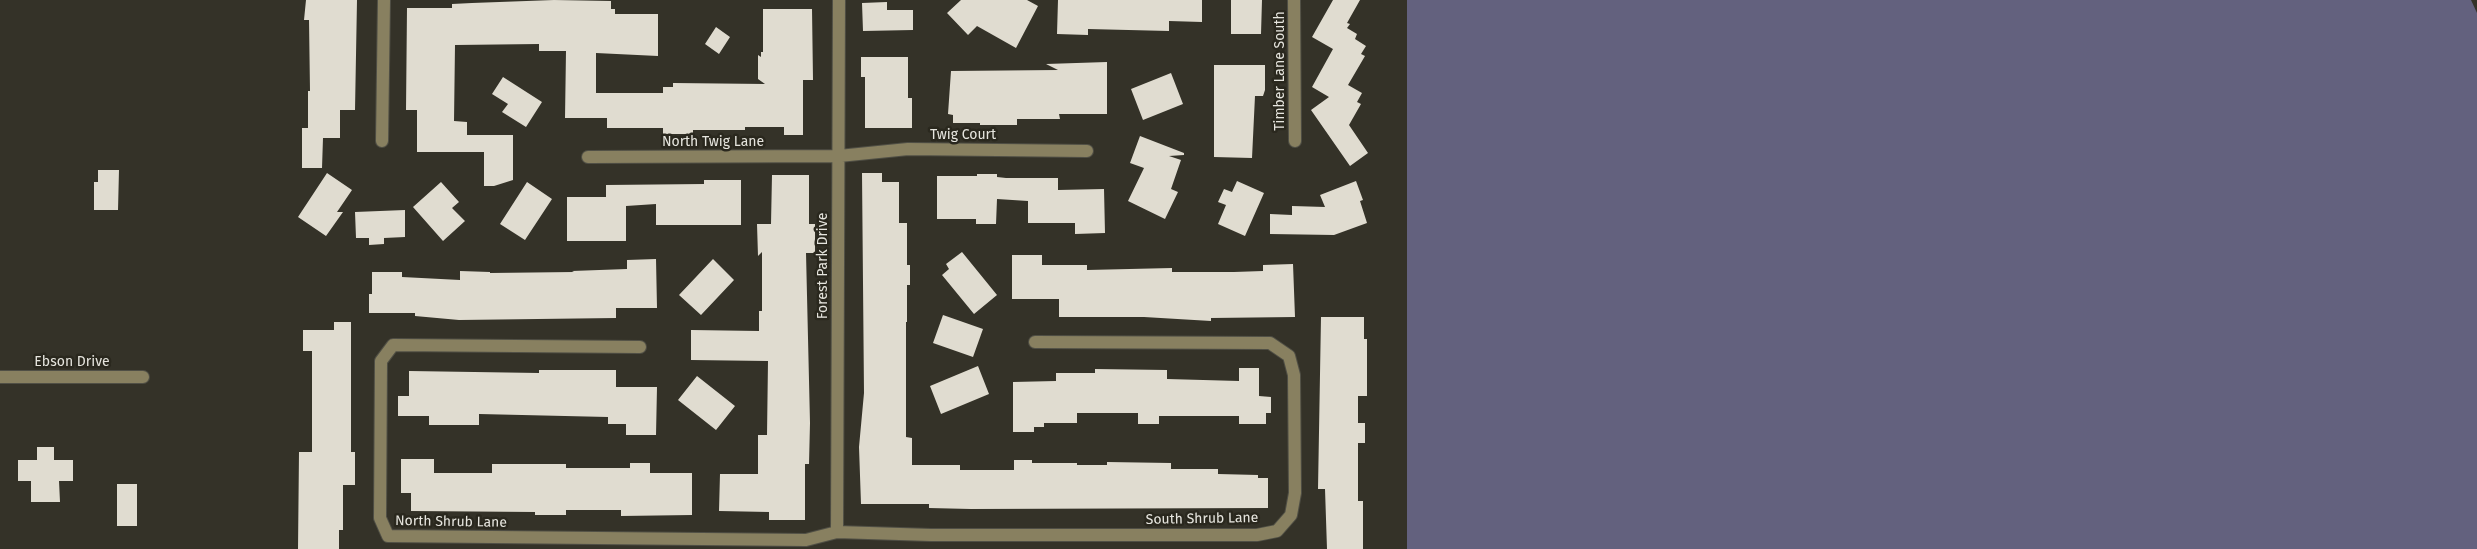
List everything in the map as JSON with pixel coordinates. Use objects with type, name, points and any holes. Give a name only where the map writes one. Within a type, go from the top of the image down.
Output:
[{"type":"street","points":[[382,141],[384,0]]},
{"type":"street","name":"Forest Park Drive","points":[[837,532],[839,0]]},
{"type":"street","name":"Timber Lane South","points":[[1294,0],[1295,141]]},
{"type":"street","name":"Twig Court","points":[[839,156],[908,149],[1087,150]]},
{"type":"street","name":"North Twig Lane","points":[[588,157],[839,156]]},
{"type":"street","name":"South Shrub Lane","points":[[837,532],[931,534],[1256,534],[1277,531],[1291,515],[1295,493],[1294,375],[1289,356],[1270,343],[1035,342]]},
{"type":"street","name":"North Shrub Lane","points":[[640,347],[393,345],[381,361],[380,518],[388,536],[410,538],[806,540],[837,532]]},
{"type":"street","name":"Ebson Drive","points":[[0,377],[143,377]]},
{"type":"shaded area","points":[[1407,0],[2471,0],[2477,13],[2477,549],[1407,549]]},
{"type":"building","points":[[306,0],[357,0],[355,110],[340,110],[340,138],[323,138],[322,168],[302,168],[302,128],[308,128],[308,91],[310,91],[309,20],[304,20]]},
{"type":"building","points":[[554,0],[611,1],[611,9],[615,9],[615,14],[658,14],[658,56],[596,53],[596,93],[663,93],[663,87],[673,87],[673,83],[765,84],[758,79],[758,55],[761,57],[761,52],[763,52],[763,9],[812,9],[813,80],[803,80],[803,135],[784,135],[784,127],[745,127],[745,130],[693,130],[693,134],[663,134],[663,128],[607,128],[607,118],[565,118],[566,51],[539,51],[539,44],[455,45],[454,121],[467,122],[467,135],[513,135],[513,180],[494,186],[484,186],[484,152],[417,152],[417,110],[406,110],[407,8],[452,8],[452,4]]},
{"type":"building","points":[[961,0],[1027,0],[1038,6],[1016,48],[977,26],[968,35],[947,13]]},
{"type":"building","points":[[1058,0],[1202,0],[1202,22],[1169,21],[1169,31],[1088,29],[1088,35],[1057,34]]},
{"type":"building","points":[[1231,0],[1262,0],[1261,34],[1231,34]]},
{"type":"building","points":[[1333,0],[1360,0],[1347,23],[1350,24],[1347,28],[1357,34],[1355,39],[1366,46],[1361,54],[1365,56],[1348,85],[1362,93],[1357,102],[1361,104],[1349,125],[1368,153],[1350,166],[1311,110],[1329,97],[1312,87],[1333,49],[1312,37]]},
{"type":"building","points":[[887,2],[887,10],[913,10],[913,30],[863,31],[862,3]]},
{"type":"building","points":[[716,27],[730,37],[719,54],[705,44]]},
{"type":"building","points":[[861,57],[908,57],[908,98],[912,98],[912,128],[865,128],[865,77],[861,77]]},
{"type":"building","points":[[1107,62],[1107,114],[1059,114],[1060,119],[1017,119],[1017,125],[980,125],[980,123],[953,123],[953,115],[948,114],[951,71],[1058,70],[1046,64]]},
{"type":"building","points":[[1214,65],[1265,65],[1265,90],[1263,96],[1255,96],[1252,158],[1214,157]]},
{"type":"building","points":[[1171,73],[1183,104],[1143,120],[1131,89]]},
{"type":"building","points":[[503,77],[542,102],[526,127],[502,112],[508,104],[492,94]]},
{"type":"building","points":[[1140,136],[1184,153],[1184,155],[1169,156],[1181,160],[1171,189],[1178,192],[1165,219],[1128,201],[1144,168],[1130,163]]},
{"type":"building","points":[[98,170],[119,170],[118,210],[94,210],[94,182],[98,182]]},
{"type":"building","points":[[327,173],[352,190],[337,212],[343,212],[326,236],[298,217]]},
{"type":"building","points":[[862,173],[882,173],[882,182],[899,182],[899,223],[907,223],[907,265],[910,265],[910,285],[907,285],[906,322],[906,437],[912,438],[912,465],[960,465],[960,470],[1014,470],[1014,460],[1032,460],[1032,463],[1077,463],[1077,465],[1107,465],[1107,462],[1171,463],[1171,469],[1218,469],[1218,474],[1258,475],[1258,478],[1268,478],[1268,508],[971,509],[929,508],[929,504],[861,504],[859,447],[864,393]]},
{"type":"building","points":[[977,174],[997,174],[997,177],[1006,178],[1058,178],[1058,190],[1104,189],[1105,233],[1075,234],[1075,223],[1028,223],[1028,201],[997,199],[996,224],[976,224],[976,219],[937,219],[937,176],[977,176]]},
{"type":"building","points":[[772,175],[809,175],[809,224],[815,224],[815,253],[806,253],[810,423],[809,464],[805,464],[805,520],[769,520],[769,512],[719,511],[720,474],[758,474],[758,435],[767,435],[768,361],[691,360],[691,330],[759,331],[759,311],[762,311],[762,252],[758,256],[757,224],[771,224]]},
{"type":"building","points":[[704,180],[741,180],[741,225],[656,225],[656,204],[626,206],[626,241],[567,241],[567,197],[606,197],[606,185],[704,184]]},
{"type":"building","points":[[1237,181],[1264,193],[1245,236],[1218,224],[1226,205],[1218,202],[1224,189],[1232,192]]},
{"type":"building","points":[[1356,181],[1363,200],[1360,201],[1367,223],[1334,235],[1270,234],[1270,214],[1292,215],[1292,206],[1325,207],[1320,195]]},
{"type":"building","points":[[441,182],[459,202],[452,208],[465,221],[443,241],[413,207]]},
{"type":"building","points":[[527,182],[552,199],[525,240],[500,224]]},
{"type":"building","points":[[405,210],[405,237],[384,238],[384,244],[369,245],[369,238],[356,238],[355,212]]},
{"type":"building","points":[[962,252],[997,295],[974,314],[942,275],[949,269],[946,264]]},
{"type":"building","points":[[1012,255],[1042,255],[1042,265],[1087,265],[1087,270],[1172,268],[1172,272],[1234,272],[1263,271],[1263,265],[1293,264],[1295,317],[1211,318],[1211,321],[1144,317],[1059,317],[1059,299],[1012,299]]},
{"type":"building","points":[[656,259],[657,308],[616,308],[616,318],[459,320],[415,316],[415,313],[369,313],[369,294],[372,294],[372,272],[402,272],[402,277],[460,280],[460,271],[490,273],[574,272],[572,271],[627,269],[627,260]]},
{"type":"building","points":[[713,259],[734,280],[701,315],[679,295]]},
{"type":"building","points":[[943,315],[983,329],[973,357],[933,343]]},
{"type":"building","points":[[1321,317],[1364,317],[1364,339],[1367,339],[1367,396],[1358,396],[1358,423],[1365,423],[1365,443],[1358,443],[1358,501],[1363,501],[1363,549],[1327,549],[1325,489],[1318,489]]},
{"type":"building","points":[[334,322],[351,322],[351,452],[355,452],[355,485],[343,485],[343,530],[339,530],[339,549],[298,549],[299,452],[312,452],[312,351],[303,351],[303,330],[334,330]]},
{"type":"building","points":[[978,366],[989,394],[941,414],[930,386]]},
{"type":"building","points":[[1239,368],[1259,368],[1259,396],[1271,397],[1271,413],[1266,413],[1266,424],[1239,424],[1239,416],[1159,416],[1159,424],[1138,424],[1138,413],[1077,413],[1077,423],[1044,423],[1044,427],[1034,427],[1034,432],[1013,432],[1013,382],[1056,381],[1056,373],[1095,373],[1095,369],[1167,370],[1167,379],[1239,381]]},
{"type":"building","points":[[539,370],[616,370],[616,387],[657,387],[656,435],[626,435],[626,424],[608,424],[608,417],[479,414],[479,425],[429,425],[429,416],[398,416],[398,396],[409,396],[409,371],[539,373]]},
{"type":"building","points":[[697,376],[735,406],[716,430],[678,400]]},
{"type":"building","points":[[37,447],[54,447],[54,460],[73,460],[73,481],[59,481],[60,502],[31,502],[31,481],[18,481],[18,460],[37,460]]},
{"type":"building","points":[[401,459],[434,459],[434,473],[492,473],[492,464],[566,464],[566,468],[630,468],[630,463],[650,463],[650,473],[692,473],[692,515],[621,516],[621,510],[566,510],[566,515],[535,515],[535,512],[411,511],[411,493],[401,493]]},
{"type":"building","points":[[117,484],[137,484],[137,526],[117,526]]}]
